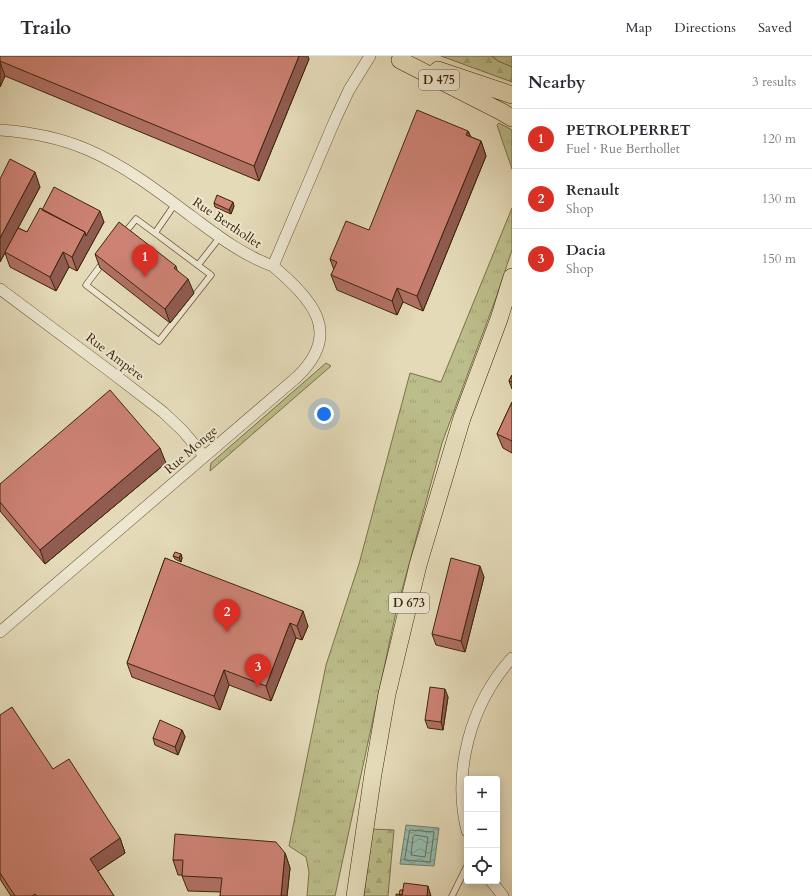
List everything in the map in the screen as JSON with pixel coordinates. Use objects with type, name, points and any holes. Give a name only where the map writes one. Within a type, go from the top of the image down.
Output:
[{"type":"main road","name":"D 475","points":[[396,58],[455,75],[512,95]]},
{"type":"main road","name":"D 475","points":[[396,58],[512,118]]},
{"type":"main road","name":"D 673","points":[[355,896],[373,774],[387,694],[418,565],[462,418],[499,319],[512,277]]},
{"type":"main road","name":"D 673","points":[[499,319],[512,291]]},
{"type":"street","name":"Rue Berthollet","points":[[0,130],[62,140],[85,149],[119,167],[175,204],[246,255],[273,266],[335,120],[349,90],[370,56]]},
{"type":"street","name":"Rue Monge","points":[[0,632],[297,377],[310,363],[317,351],[320,337],[320,327],[314,309],[297,288],[273,266]]},
{"type":"street","name":"Rue Ampère","points":[[0,289],[163,412],[183,431],[204,456]]},
{"type":"street","points":[[464,814],[462,789],[469,737],[480,706],[487,692],[495,679],[512,658]]},
{"type":"street","points":[[493,884],[503,896]]},
{"type":"lane","points":[[155,233],[175,204]]},
{"type":"lane","points":[[109,255],[86,285],[159,342],[211,275],[136,219],[118,243]]},
{"type":"lane","points":[[198,265],[220,237]]},
{"type":"lane","points":[[452,896],[464,872]]},
{"type":"green space","points":[[441,56],[491,56],[512,67],[512,82]]},
{"type":"green space","points":[[492,56],[512,56],[512,67],[498,61]]},
{"type":"green space","points":[[499,123],[512,130],[512,169],[497,125]]},
{"type":"green space","points":[[512,208],[512,250],[496,298],[442,443],[396,612],[335,896],[307,896],[309,872],[306,857],[289,846],[326,665],[359,564],[410,373],[441,382]]},
{"type":"green space","points":[[326,363],[331,366],[210,471],[211,463]]},
{"type":"green space","points":[[372,829],[394,830],[388,896],[364,896]]},
{"type":"water","points":[[406,825],[439,828],[434,866],[400,864]]},
{"type":"building","points":[[0,56],[299,56],[254,166],[0,61]]},
{"type":"building","points":[[417,110],[468,131],[466,135],[481,141],[417,296],[397,288],[392,301],[331,275],[337,262],[330,259],[346,221],[369,230]]},
{"type":"building","points":[[10,159],[35,172],[0,238],[0,179]]},
{"type":"building","points":[[54,187],[100,211],[86,236],[85,232],[42,210]]},
{"type":"building","points":[[217,195],[233,202],[229,210],[214,203]]},
{"type":"building","points":[[40,208],[85,232],[72,257],[63,252],[50,277],[5,252],[18,228],[27,232]]},
{"type":"building","points":[[119,222],[176,266],[174,268],[188,279],[165,309],[95,254]]},
{"type":"building","points":[[512,375],[512,382],[509,381]]},
{"type":"building","points":[[110,390],[160,448],[40,550],[0,502],[0,484]]},
{"type":"building","points":[[512,402],[512,441],[497,434]]},
{"type":"building","points":[[175,552],[181,554],[179,558],[173,556]]},
{"type":"building","points":[[165,558],[303,611],[297,626],[290,623],[266,686],[224,670],[214,696],[127,663]]},
{"type":"building","points":[[451,558],[480,566],[461,641],[432,634]]},
{"type":"building","points":[[430,687],[445,689],[441,722],[425,720]]},
{"type":"building","points":[[12,707],[53,769],[69,759],[120,838],[90,859],[114,896],[37,896],[35,894],[32,896],[15,896],[0,873],[0,715]]},
{"type":"building","points":[[160,720],[182,730],[175,747],[153,738]]},
{"type":"building","points":[[175,834],[276,842],[285,853],[281,896],[220,896],[222,878],[182,876],[183,860],[173,860]]},
{"type":"building","points":[[404,883],[428,886],[427,896],[396,896],[396,894],[402,895]]},
{"type":"building","points":[[400,890],[403,890],[402,895],[399,895]]},
{"type":"place","name":"PETROLPERRET","points":[[145,277]]},
{"type":"place","name":"Renault","points":[[227,632]]},
{"type":"place","name":"Dacia","points":[[258,687]]}]
